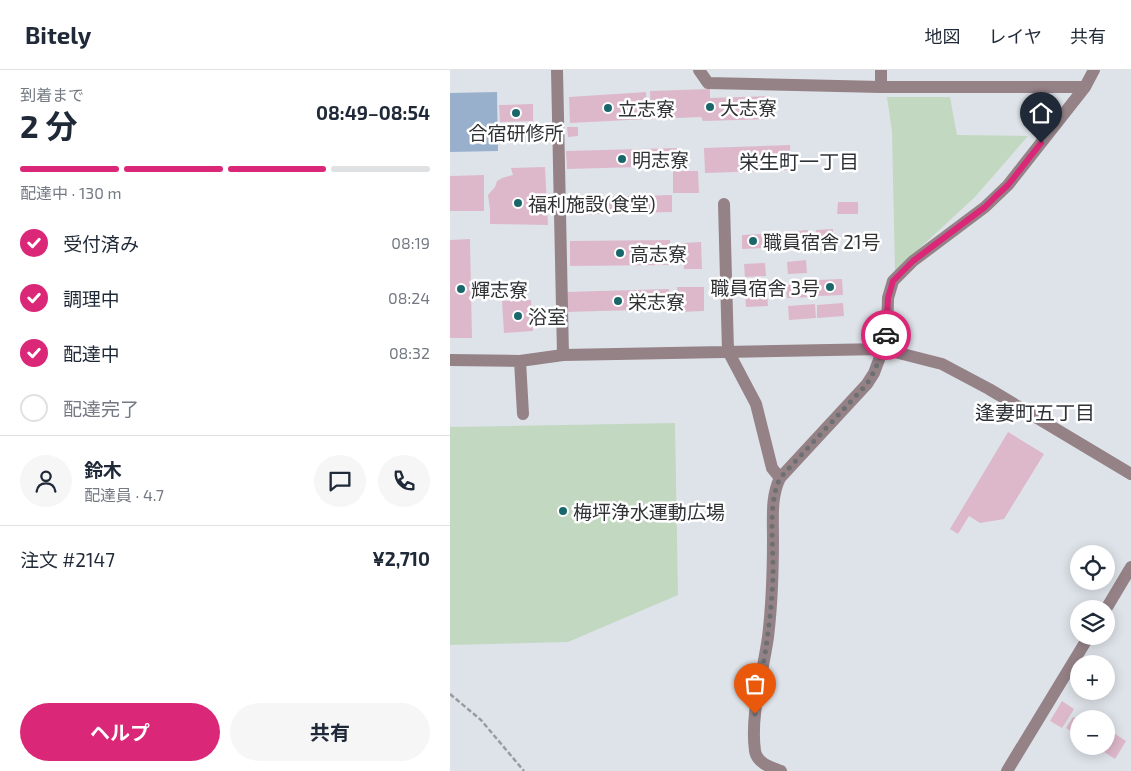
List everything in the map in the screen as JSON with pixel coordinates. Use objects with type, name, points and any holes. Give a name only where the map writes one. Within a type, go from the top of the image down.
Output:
[{"type":"street","points":[[557,70],[563,355]]},
{"type":"street","points":[[699,70],[708,83],[1085,87]]},
{"type":"street","points":[[881,70],[881,86]]},
{"type":"street","points":[[780,771],[760,760],[755,752],[755,714],[769,627],[775,489],[780,478],[867,384],[874,373],[884,349],[887,333],[888,298],[893,281],[913,261],[985,207],[1008,185],[1085,87],[1094,70]]},
{"type":"street","points":[[724,204],[728,351],[756,404],[772,468],[780,478]]},
{"type":"street","points":[[450,360],[520,361],[563,355],[884,349],[942,364],[990,389],[1131,474]]},
{"type":"street","points":[[520,361],[523,414]]},
{"type":"street","points":[[1111,600],[1131,568]]},
{"type":"street","points":[[1007,771],[1084,645]]},
{"type":"path","points":[[450,694],[481,720],[524,771]]},
{"type":"green space","points":[[887,97],[950,97],[957,135],[1028,136],[975,197],[895,271],[892,132]]},
{"type":"green space","name":"梅坪浄水運動広場","points":[[675,423],[678,595],[568,642],[450,645],[450,427]]},
{"type":"water","points":[[497,92],[498,151],[450,152],[450,93]]},
{"type":"building","name":"大志寮","points":[[710,89],[710,98],[769,96],[770,119],[703,121],[701,117],[651,119],[650,91]]},
{"type":"building","name":"立志寮","points":[[646,92],[648,119],[570,123],[569,97]]},
{"type":"building","name":"合宿研修所","points":[[533,104],[533,121],[500,122],[499,105]]},
{"type":"building","points":[[567,127],[578,127],[578,136],[568,137]]},
{"type":"building","points":[[790,145],[791,170],[705,173],[704,148]]},
{"type":"building","name":"明志寮","points":[[677,148],[677,166],[567,169],[566,151]]},
{"type":"building","name":"福利施設(食堂)","points":[[545,167],[548,225],[490,224],[488,195],[495,187],[497,181],[513,175],[511,168]]},
{"type":"building","points":[[673,171],[698,171],[699,193],[673,193]]},
{"type":"building","points":[[484,175],[484,211],[450,211],[450,176]]},
{"type":"building","points":[[672,195],[672,212],[566,215],[566,198]]},
{"type":"building","points":[[838,202],[858,202],[858,214],[837,214]]},
{"type":"building","points":[[833,229],[833,241],[816,242],[816,230]]},
{"type":"building","points":[[808,230],[809,243],[786,245],[785,232]]},
{"type":"building","name":"職員宿舎 21号","points":[[765,234],[765,248],[742,249],[742,235]]},
{"type":"building","name":"輝志寮","points":[[470,239],[472,338],[450,338],[450,240]]},
{"type":"building","name":"高志寮","points":[[670,240],[671,265],[570,266],[570,241]]},
{"type":"building","points":[[701,242],[702,269],[684,269],[683,243]]},
{"type":"building","points":[[806,260],[807,273],[788,274],[787,262]]},
{"type":"building","points":[[765,263],[766,276],[745,277],[744,264]]},
{"type":"building","name":"職員宿舎 3号","points":[[842,279],[843,295],[818,296],[817,280]]},
{"type":"building","points":[[813,283],[814,297],[787,298],[786,285]]},
{"type":"building","points":[[677,287],[704,287],[704,311],[678,312]]},
{"type":"building","name":"栄志寮","points":[[669,289],[670,309],[567,312],[566,292]]},
{"type":"building","points":[[767,292],[768,306],[746,307],[745,293]]},
{"type":"building","name":"浴室","points":[[531,300],[533,331],[504,333],[502,301]]},
{"type":"building","points":[[843,303],[844,316],[817,318],[817,305]]},
{"type":"building","points":[[815,304],[816,318],[789,320],[788,306]]},
{"type":"building","points":[[1008,432],[1044,454],[1004,519],[980,523],[969,516],[958,534],[950,529]]},
{"type":"building","points":[[1062,701],[1074,709],[1070,710],[1070,715],[1062,728],[1050,721]]},
{"type":"building","points":[[1070,722],[1070,730],[1066,728]]},
{"type":"building","points":[[1115,734],[1126,741],[1115,759],[1109,755],[1115,755]]},
{"type":"way so far","points":[[755,714],[768,636],[775,489],[780,478],[867,384],[884,349],[886,335]]},
{"type":"place","name":"大志寮","points":[[710,107]]},
{"type":"place","name":"立志寮","points":[[608,108]]},
{"type":"place","name":"合宿研修所","points":[[516,113]]},
{"type":"place","name":"明志寮","points":[[622,159]]},
{"type":"place","name":"福利施設(食堂)","points":[[518,203]]},
{"type":"place","name":"職員宿舎 21号","points":[[753,241]]},
{"type":"place","name":"高志寮","points":[[620,253]]},
{"type":"place","name":"職員宿舎 3号","points":[[830,287]]},
{"type":"place","name":"輝志寮","points":[[461,289]]},
{"type":"place","name":"栄志寮","points":[[618,301]]},
{"type":"place","name":"浴室","points":[[518,316]]},
{"type":"place","name":"梅坪浄水運動広場","points":[[563,511]]},
{"type":"district","name":"栄生町一丁目","points":[[799,161]]},
{"type":"district","name":"逢妻町五丁目","points":[[1035,412]]},
{"type":"route","points":[[886,335],[888,298],[893,281],[913,261],[985,207],[1008,185],[1041,143]]}]
